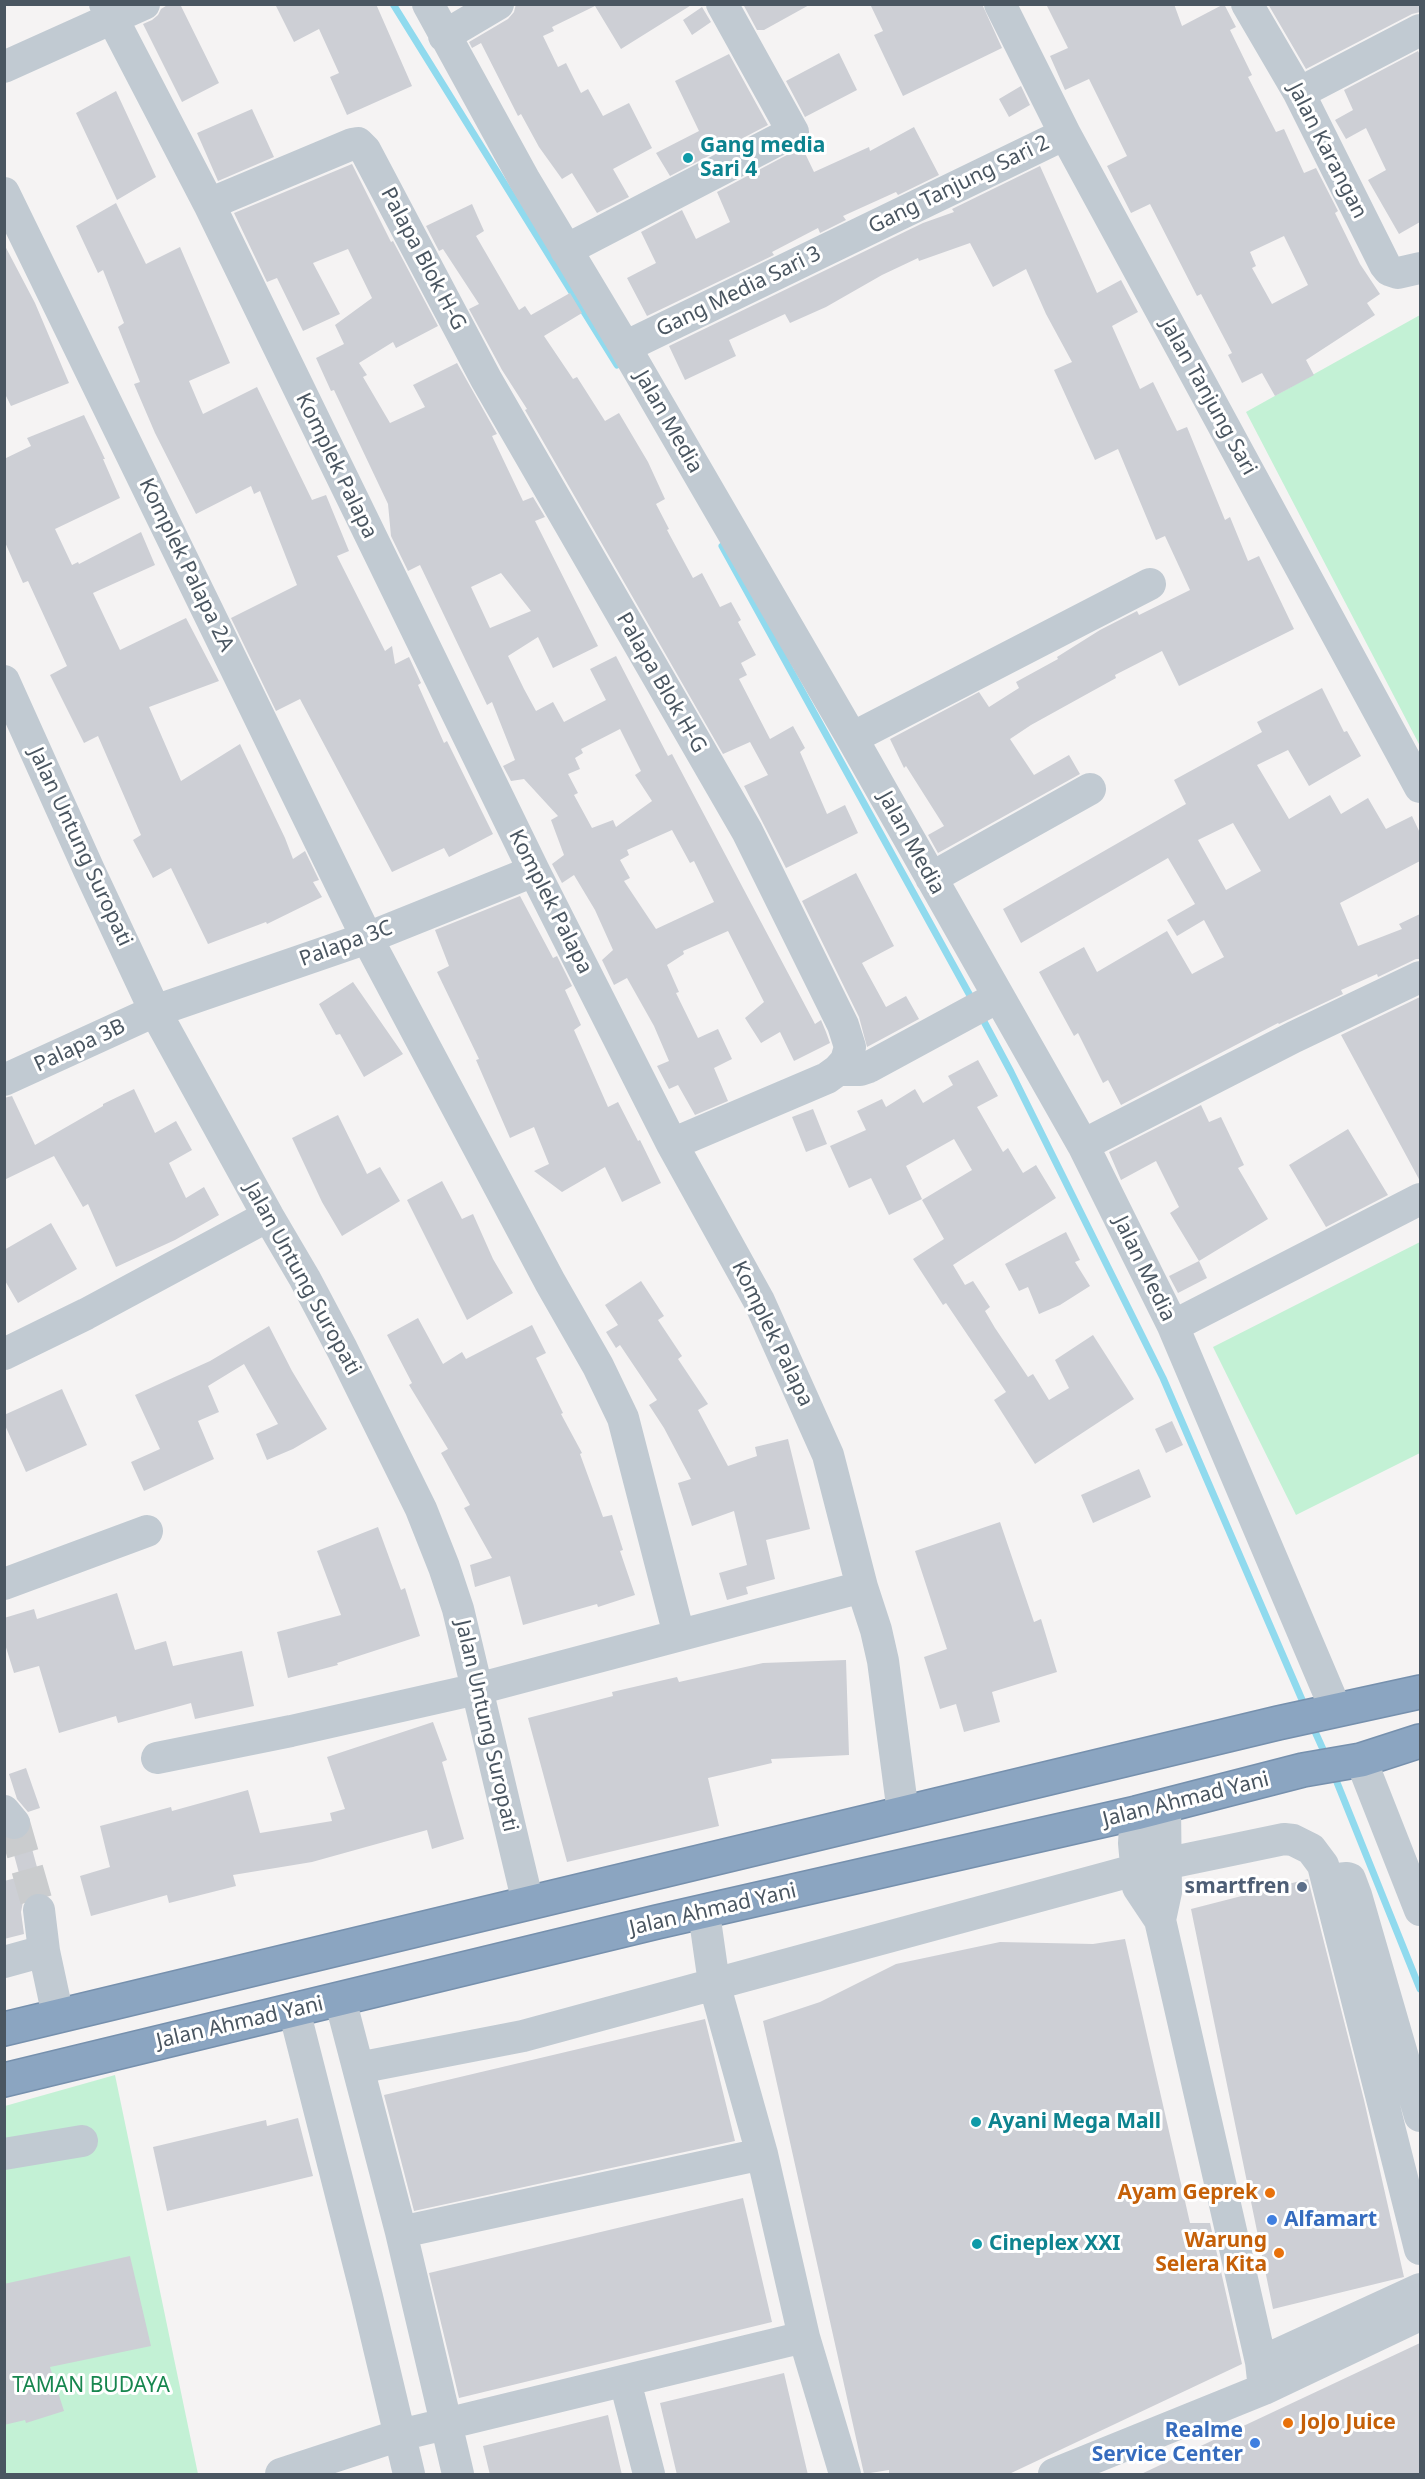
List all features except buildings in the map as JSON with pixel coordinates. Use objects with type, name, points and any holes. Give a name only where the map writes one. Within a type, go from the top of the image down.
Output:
[{"type":"highway","points":[[4,2029],[1278,1723],[1420,1692]]},
{"type":"highway","name":"Jalan Ahmad Yani","points":[[4,2080],[657,1922],[1151,1809],[1303,1770],[1356,1761],[1420,1742]]},
{"type":"street","points":[[4,68],[108,12],[144,4]]},
{"type":"street","name":"Jalan Media","points":[[428,4],[524,179],[625,347],[852,738],[1083,1145],[1173,1326],[1330,1712]]},
{"type":"street","points":[[444,36],[498,4]]},
{"type":"street","name":"Jalan Tanjung Sari","points":[[1000,4],[1065,134],[1420,787]]},
{"type":"street","name":"Jalan Karangan","points":[[1247,4],[1299,93],[1389,270],[1405,273],[1420,268]]},
{"type":"street","name":"Komplek Palapa","points":[[108,12],[209,204],[534,871],[672,1144],[759,1301],[828,1455],[862,1587],[884,1661],[903,1813]]},
{"type":"street","points":[[566,250],[793,132],[729,17]]},
{"type":"street","points":[[1299,93],[1420,30]]},
{"type":"street","name":"Gang Tanjung Sari 2","points":[[853,236],[1065,134]]},
{"type":"street","name":"Palapa Blok H-G","points":[[209,204],[352,144],[358,143],[365,150],[486,380],[747,831],[848,1037],[849,1054],[838,1070]]},
{"type":"street","name":"Komplek Palapa 2A","points":[[4,193],[367,938],[550,1282],[598,1366],[623,1418],[679,1635]]},
{"type":"street","name":"Gang Media Sari 3","points":[[625,347],[853,236]]},
{"type":"street","points":[[852,738],[1150,584]]},
{"type":"street","name":"Jalan Untung Suropati","points":[[4,681],[16,737],[155,1011],[342,1349],[421,1509],[458,1609],[528,1903]]},
{"type":"street","points":[[931,878],[1090,789]]},
{"type":"street","name":"Palapa 3C","points":[[155,1011],[367,938],[534,871]]},
{"type":"street","points":[[1083,1145],[1294,1037],[1420,977]]},
{"type":"street","points":[[672,1144],[827,1078],[838,1070],[860,1070],[870,1067],[998,997]]},
{"type":"street","name":"Palapa 3B","points":[[4,1080],[155,1011]]},
{"type":"street","points":[[1173,1326],[1420,1198]]},
{"type":"street","points":[[4,1354],[86,1314],[268,1216]]},
{"type":"street","points":[[4,1584],[147,1531]]},
{"type":"street","points":[[158,1758],[477,1689],[632,1650],[679,1635],[862,1587]]},
{"type":"street","points":[[1356,1761],[1420,1910]]},
{"type":"street","points":[[1151,1809],[1165,1865],[1166,1892],[1160,1920]]},
{"type":"street","points":[[1151,1809],[1135,1870],[1142,1895],[1160,1920],[1262,2375]]},
{"type":"street","points":[[358,2068],[523,2036],[1135,1870],[1288,1839],[1311,1849],[1318,1855],[1323,1865],[1328,1885],[1371,1996],[1420,2114],[1387,2118]]},
{"type":"street","points":[[39,1910],[44,1951],[58,2016]]},
{"type":"street","points":[[704,1913],[714,1983],[762,2154],[804,2337],[845,2475]]},
{"type":"street","points":[[4,1962],[44,1951]]},
{"type":"street","points":[[1371,1996],[1387,2118],[1420,2248]]},
{"type":"street","points":[[317,2004],[358,2068],[401,2232],[458,2475]]},
{"type":"street","points":[[317,2004],[380,2236],[359,2242],[409,2475]]},
{"type":"street","points":[[4,2154],[82,2141]]},
{"type":"street","points":[[401,2232],[762,2154]]},
{"type":"street","points":[[1054,2475],[1262,2375],[1420,2289]]},
{"type":"street","points":[[1262,2375],[1420,2315]]},
{"type":"street","points":[[291,2473],[352,2463],[400,2435],[804,2337]]},
{"type":"street","points":[[625,2381],[649,2475]]},
{"type":"green space","points":[[1420,315],[1420,746],[1246,412]]},
{"type":"green space","points":[[1420,1242],[1420,1453],[1296,1515],[1213,1347]]},
{"type":"green space","name":"TAMAN BUDAYA","points":[[115,2075],[198,2474],[5,2474],[5,2106]]},
{"type":"waterway","points":[[393,4],[617,365]]},
{"type":"waterway","points":[[722,546],[973,1001]]},
{"type":"waterway","points":[[981,1016],[1163,1378],[1306,1709]]},
{"type":"waterway","points":[[1312,1725],[1326,1756]]},
{"type":"waterway","points":[[1334,1775],[1420,1989]]},
{"type":"tunnel","points":[[14,1823],[39,1910]]},
{"type":"place","name":"Gang media Sari 4","points":[[688,158]]},
{"type":"place","name":"smartfren","points":[[1302,1887]]},
{"type":"place","name":"Ayani Mega Mall","points":[[976,2122]]},
{"type":"place","name":"Ayam Geprek","points":[[1270,2193]]},
{"type":"place","name":"Alfamart","points":[[1272,2220]]},
{"type":"place","name":"Cineplex XXI","points":[[977,2244]]},
{"type":"place","name":"Warung Selera Kita","points":[[1279,2253]]},
{"type":"place","name":"JoJo Juice","points":[[1288,2423]]},
{"type":"place","name":"Realme Service Center","points":[[1255,2443]]}]
